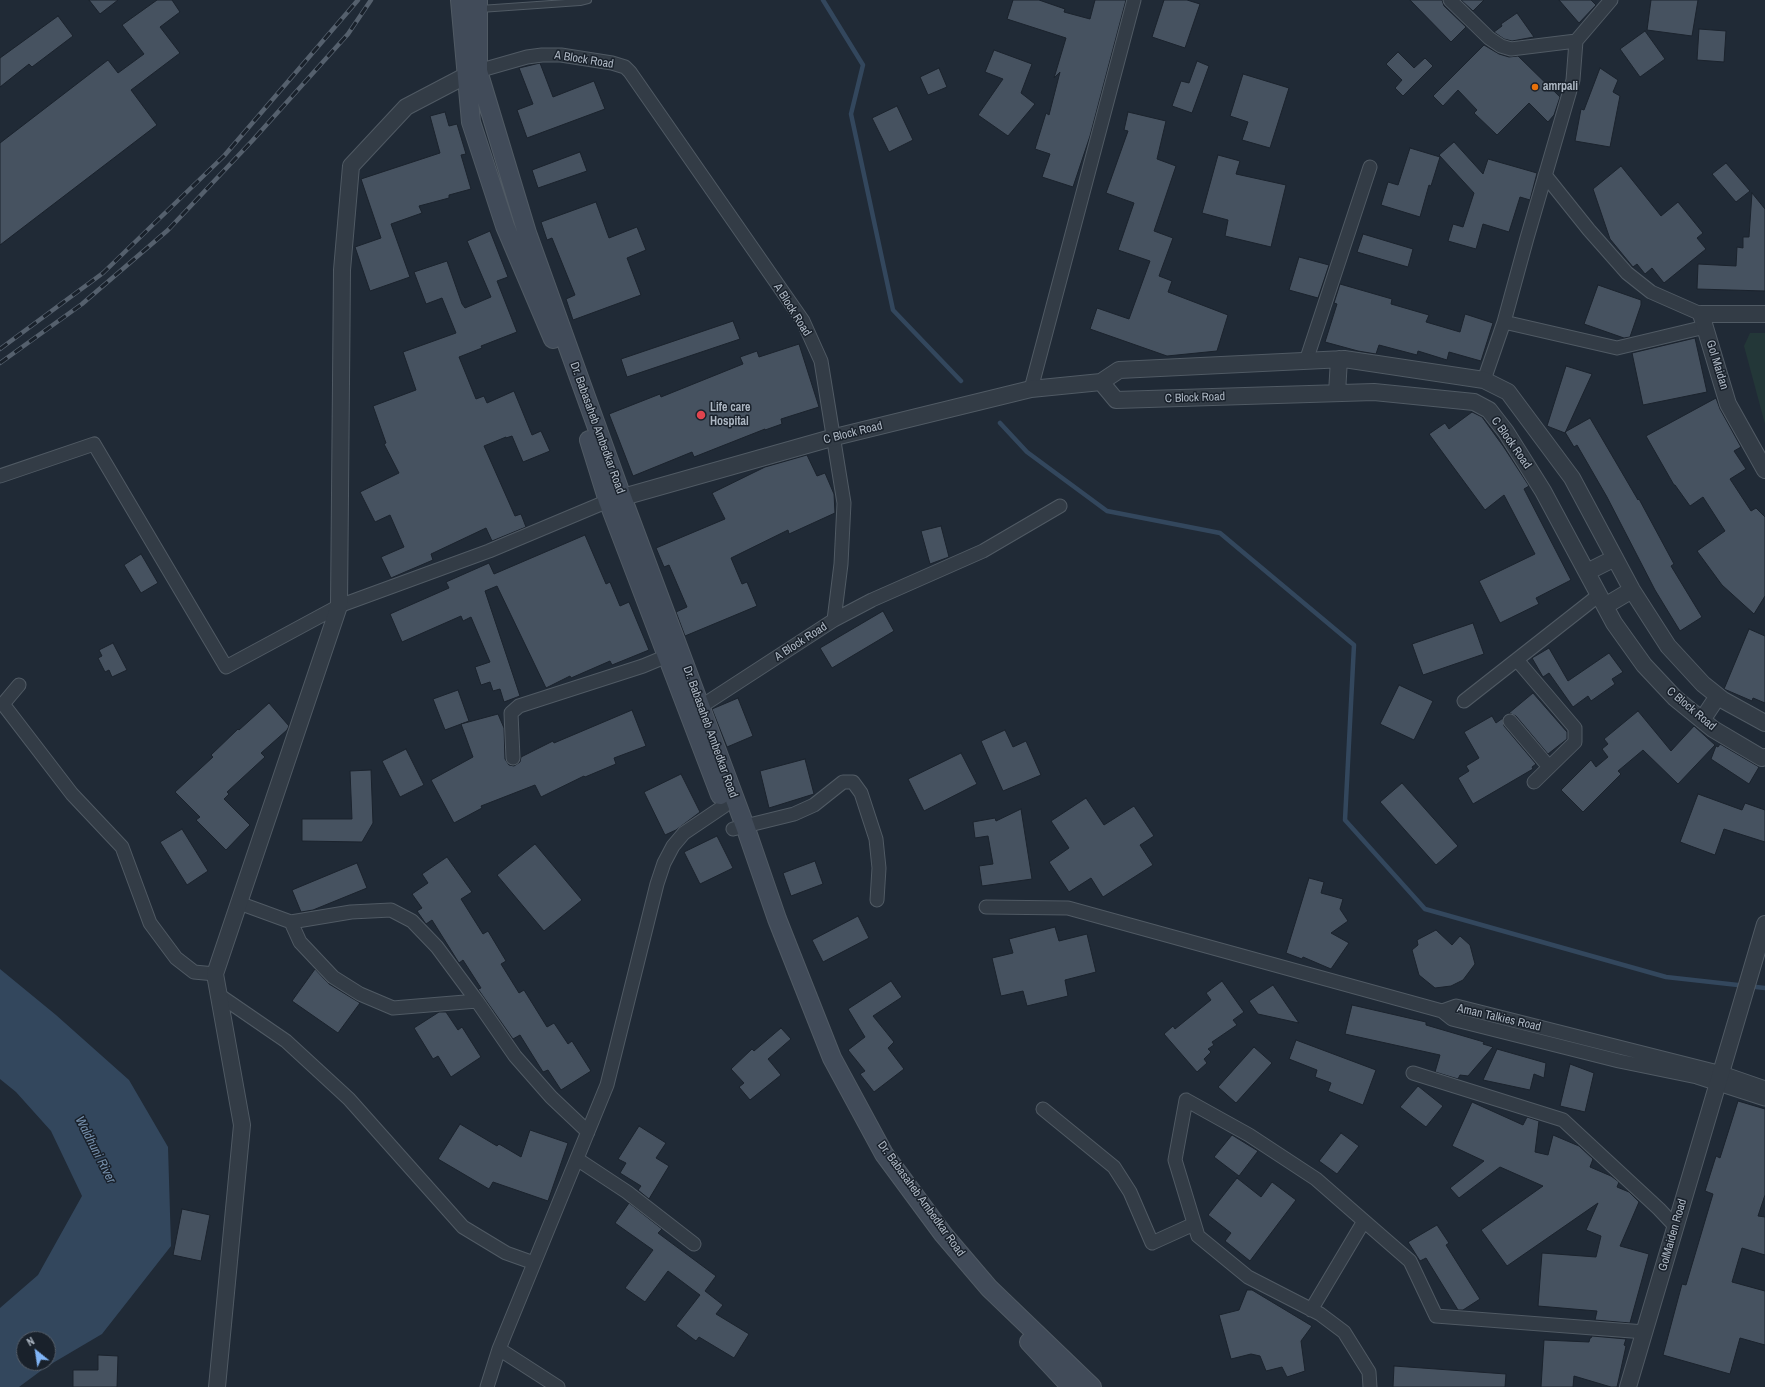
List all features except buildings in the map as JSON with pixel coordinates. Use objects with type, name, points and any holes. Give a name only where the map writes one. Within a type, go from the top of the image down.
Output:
[{"type":"main road","name":"Dr. Babasaheb Ambedkar Road","points":[[469,8],[472,73],[471,122],[505,226],[568,373],[792,969],[824,1066],[854,1108],[885,1171],[943,1234],[989,1288],[1092,1387]]},
{"type":"main road","name":"Dr. Babasaheb Ambedkar Road","points":[[615,499],[667,656],[695,711],[724,806],[739,828]]},
{"type":"main road","name":"Dr. Babasaheb Ambedkar Road","points":[[916,1204],[962,1272],[1071,1387]]},
{"type":"street","points":[[1031,389],[1134,0]]},
{"type":"street","points":[[1450,0],[1489,38],[1501,46],[1511,49],[1576,41]]},
{"type":"street","points":[[1484,380],[1504,322],[1573,80],[1576,41],[1611,0]]},
{"type":"street","name":"A Block Road","points":[[472,73],[527,57],[542,55],[561,55],[612,63],[625,67],[630,72],[802,321],[821,361],[835,437],[844,503],[841,564],[834,620],[695,711]]},
{"type":"street","points":[[217,1387],[242,1124],[215,974],[339,606],[342,270],[351,166],[406,107],[472,73]]},
{"type":"street","points":[[1306,361],[1370,167]]},
{"type":"street","points":[[1545,176],[1589,230],[1627,273],[1651,292],[1703,321]]},
{"type":"street","points":[[1504,322],[1617,348],[1703,321],[1765,314]]},
{"type":"street","name":"Gol Maidan","points":[[1703,321],[1728,404],[1765,470]]},
{"type":"street","points":[[1337,393],[1339,359]]},
{"type":"street","name":"C Block Road","points":[[615,499],[835,437],[1031,389],[1101,382],[1119,370],[1339,359],[1484,380],[1508,392],[1572,478],[1632,590],[1668,646],[1704,684],[1718,696],[1765,723]]},
{"type":"street","points":[[1455,402],[1456,376]]},
{"type":"street","name":"C Block Road","points":[[1101,382],[1116,400],[1374,392],[1455,402],[1474,402],[1488,410],[1501,425],[1543,491],[1614,623],[1644,665],[1675,698],[1713,729],[1762,758],[1765,757]]},
{"type":"street","points":[[1501,425],[1524,412]]},
{"type":"street","points":[[0,476],[94,444],[226,667],[339,606],[489,551],[615,499]]},
{"type":"street","points":[[834,620],[872,600],[983,551],[1060,506]]},
{"type":"street","points":[[1587,572],[1615,558]]},
{"type":"street","points":[[1464,701],[1516,660],[1602,600],[1632,590]]},
{"type":"street","points":[[513,758],[511,713],[519,706],[643,666],[667,656]]},
{"type":"street","points":[[1516,660],[1575,728],[1575,742],[1534,782]]},
{"type":"street","points":[[19,685],[2,704],[72,794],[122,847],[150,923],[176,958],[194,972],[215,974]]},
{"type":"street","points":[[1702,720],[1718,696]]},
{"type":"street","points":[[1510,721],[1549,767]]},
{"type":"street","points":[[739,828],[794,814],[814,805],[843,782],[853,782],[861,793],[876,839],[879,868],[877,900]]},
{"type":"street","points":[[487,1387],[499,1349],[607,1085],[657,884],[664,863],[673,846],[684,833],[724,806]]},
{"type":"street","points":[[239,903],[291,922],[351,912],[391,910],[412,921],[437,947],[515,1056],[551,1097],[588,1132]]},
{"type":"street","name":"Aman Talkies Road","points":[[986,906],[1068,908],[1442,1011],[1456,1006],[1655,1062],[1765,1088]]},
{"type":"street","points":[[291,922],[300,942],[333,977],[367,997],[393,1008],[477,1001]]},
{"type":"street","name":"GolMaiden Road","points":[[1628,1387],[1765,924]]},
{"type":"street","points":[[219,995],[286,1041],[349,1099],[463,1227],[506,1253],[534,1263]]},
{"type":"street","points":[[1413,1073],[1563,1120],[1659,1209],[1676,1227]]},
{"type":"street","name":"Aman Talkies Road","points":[[1720,1078],[1765,1099]]},
{"type":"street","points":[[1370,1387],[1369,1372],[1344,1332],[1320,1314],[1248,1277],[1198,1236],[1175,1160],[1186,1100],[1249,1135],[1316,1179],[1410,1261],[1436,1316],[1645,1332]]},
{"type":"street","points":[[1044,1109],[1114,1167],[1130,1192],[1152,1243],[1194,1224]]},
{"type":"street","points":[[577,1158],[627,1192],[694,1244]]},
{"type":"street","points":[[1311,1310],[1364,1221]]},
{"type":"street","points":[[499,1349],[558,1387]]},
{"type":"lane","points":[[469,8],[580,2],[588,0]]},
{"type":"green space","points":[[1750,333],[1765,333],[1765,424],[1744,346]]},
{"type":"water","name":"Waldhuni River","points":[[0,969],[56,1015],[129,1080],[168,1147],[171,1246],[102,1334],[56,1361],[56,1331],[16,1331],[16,1371],[41,1371],[19,1387],[0,1387],[0,1308],[38,1275],[82,1196],[51,1131],[16,1092],[0,1079]]},
{"type":"waterway","points":[[823,0],[863,65],[851,114],[893,310],[961,381]]},
{"type":"waterway","points":[[1000,423],[1027,452],[1107,511],[1220,533],[1354,645],[1345,820],[1425,909],[1666,977],[1765,988]]},
{"type":"railway","points":[[0,349],[103,273],[224,156],[358,0]]},
{"type":"railway","points":[[0,363],[82,304],[168,230],[252,141],[348,34],[371,0]]},
{"type":"place","name":"amrpali","points":[[1535,87]]},
{"type":"place","name":"Life care Hospital","points":[[701,415]]}]
